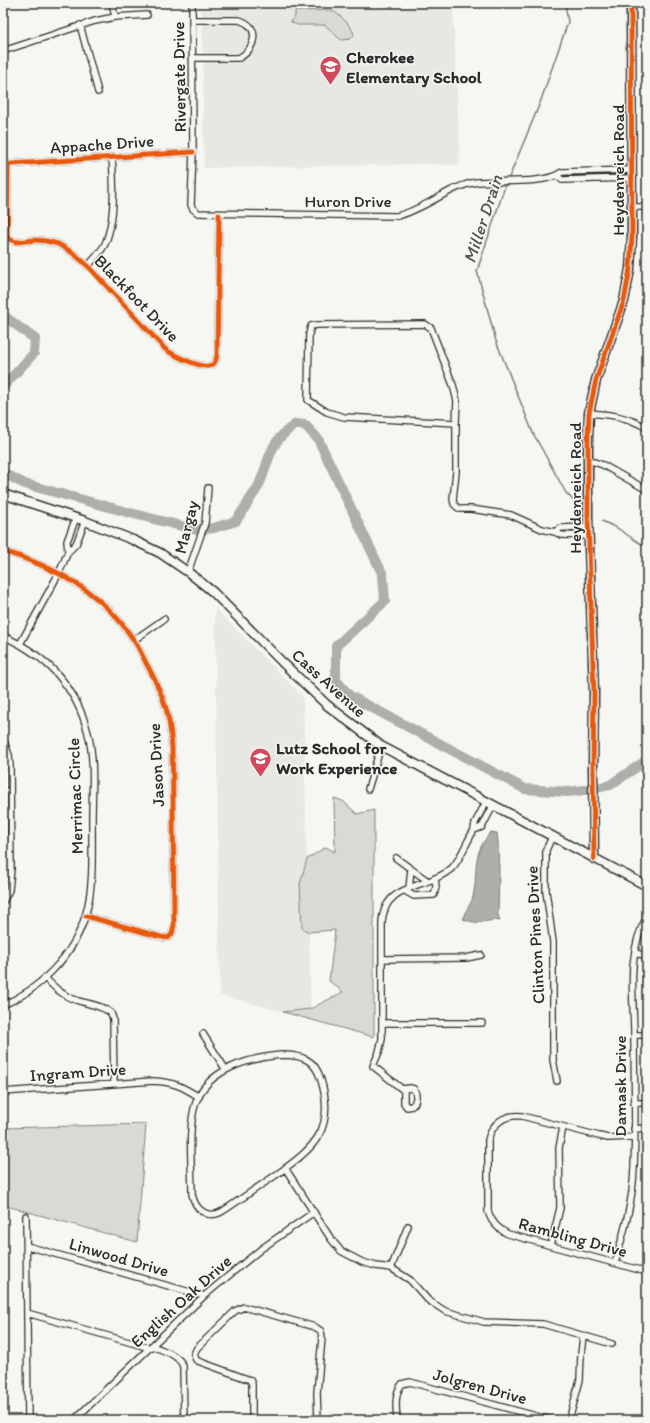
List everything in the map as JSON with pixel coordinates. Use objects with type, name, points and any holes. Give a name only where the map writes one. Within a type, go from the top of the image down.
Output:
[{"type":"street","points":[[112,3],[115,17]]},
{"type":"street","name":"Rivergate Drive","points":[[192,3],[192,199]]},
{"type":"street","name":"Heydenreich Road","points":[[594,859],[594,693],[588,532],[589,413],[596,380],[620,314],[627,286],[632,249],[631,3]]},
{"type":"street","points":[[3,51],[80,25],[115,17],[147,15]]},
{"type":"street","points":[[192,20],[235,20],[244,22],[251,29],[254,39],[250,49],[239,58],[192,58]]},
{"type":"street","points":[[80,25],[98,92]]},
{"type":"street","name":"Appache Drive","points":[[13,241],[9,239],[7,235],[9,192],[8,165],[193,152]]},
{"type":"street","points":[[88,266],[101,251],[105,244],[109,230],[114,189],[112,157]]},
{"type":"street","points":[[582,171],[583,179]]},
{"type":"street","name":"Huron Drive","points":[[192,199],[192,207],[198,214],[397,216],[420,208],[454,188],[470,183],[536,180],[556,176],[562,172],[582,171],[631,174]]},
{"type":"street","name":"Huron Drive","points":[[556,176],[562,180],[631,174]]},
{"type":"street","points":[[632,207],[647,207]]},
{"type":"street","name":"Blackfoot Drive","points":[[13,241],[36,240],[58,244],[73,252],[88,266],[165,349],[182,360],[202,366],[209,366],[213,365],[217,355],[219,215]]},
{"type":"street","points":[[456,423],[344,417],[327,412],[312,403],[308,400],[309,334],[311,326],[425,324],[429,326],[453,385],[456,397],[456,423],[456,472],[453,498],[454,504],[460,509],[471,509],[511,515],[542,529],[561,535],[572,536],[588,532]]},
{"type":"street","points":[[589,413],[620,416],[632,420],[647,428]]},
{"type":"street","points":[[588,460],[603,464],[647,490]]},
{"type":"street","name":"Margay","points":[[188,572],[205,523],[208,488]]},
{"type":"street","name":"Cass Avenue","points":[[3,494],[76,518],[148,547],[188,572],[226,604],[282,662],[327,705],[381,746],[647,886]]},
{"type":"street","points":[[68,552],[67,541],[76,518]]},
{"type":"street","points":[[20,644],[59,572],[68,552],[76,544],[84,521]]},
{"type":"street","points":[[555,532],[560,528],[571,528],[588,532]]},
{"type":"street","points":[[571,528],[572,536]]},
{"type":"street","name":"Jason Drive","points":[[3,551],[29,559],[59,572],[78,584],[103,604],[125,627],[134,640],[154,677],[168,715],[172,759],[174,924],[171,936],[161,937],[86,916]]},
{"type":"street","points":[[134,640],[164,619]]},
{"type":"street","name":"Merrimac Circle","points":[[3,636],[20,644],[49,665],[63,681],[76,702],[88,733],[91,764],[92,878],[86,916],[78,937],[72,947],[61,962],[45,978],[20,997],[3,1005]]},
{"type":"street","points":[[3,739],[9,755],[10,792],[10,876],[9,890],[3,902]]},
{"type":"street","points":[[368,789],[381,746]]},
{"type":"street","points":[[3,792],[10,792]]},
{"type":"street","points":[[404,1090],[373,1066],[380,1049],[382,1023],[383,912],[386,904],[391,898],[445,874],[453,867],[474,830],[475,823],[489,804]]},
{"type":"street","name":"Clinton Pines Drive","points":[[552,837],[546,850],[546,891],[553,942],[553,1060],[556,1081]]},
{"type":"street","points":[[396,858],[408,865],[411,869],[428,881]]},
{"type":"street","points":[[407,890],[411,869]]},
{"type":"street","points":[[407,890],[414,896],[434,895],[436,887],[435,878]]},
{"type":"street","name":"Damask Drive","points":[[615,1263],[631,1201],[634,1169],[633,973],[635,953],[640,930],[647,917],[647,908]]},
{"type":"street","points":[[635,953],[647,956]]},
{"type":"street","points":[[382,959],[466,958],[481,955]]},
{"type":"street","points":[[45,978],[68,997],[102,1008],[111,1013],[113,1019],[114,1084]]},
{"type":"street","points":[[382,1023],[482,1023]]},
{"type":"street","points":[[203,1034],[226,1070]]},
{"type":"street","points":[[634,1035],[647,1035]]},
{"type":"street","points":[[281,1055],[303,1058],[316,1067],[323,1086],[326,1102],[326,1115],[323,1127],[308,1150],[285,1168],[220,1213],[208,1215],[201,1212],[194,1204],[192,1194],[191,1129],[193,1115],[199,1096],[211,1082],[226,1070],[236,1065],[256,1059],[281,1055]]},
{"type":"street","name":"Ingram Drive","points":[[3,1092],[167,1081],[199,1096]]},
{"type":"street","points":[[634,1103],[647,1103]]},
{"type":"street","name":"Rambling Drive","points":[[563,1127],[522,1116],[511,1116],[502,1119],[491,1130],[487,1145],[488,1207],[489,1214],[494,1223],[499,1229],[508,1234],[647,1272]]},
{"type":"street","points":[[551,1245],[560,1211],[560,1148],[563,1127],[604,1137],[634,1137]]},
{"type":"street","points":[[634,1129],[647,1128]]},
{"type":"street","points":[[285,1168],[335,1244],[346,1254],[362,1262],[391,1268],[410,1280],[424,1296],[434,1304],[452,1313],[476,1321],[493,1324],[543,1324],[612,1344]]},
{"type":"street","name":"English Oak Drive","points":[[74,1420],[204,1296],[260,1249],[314,1212]]},
{"type":"street","points":[[26,1216],[28,1420]]},
{"type":"street","points":[[391,1268],[408,1226]]},
{"type":"street","name":"Linwood Drive","points":[[27,1246],[204,1296]]},
{"type":"street","points":[[252,1420],[252,1384],[250,1380],[201,1363],[196,1360],[194,1354],[197,1348],[235,1311],[244,1307],[321,1330],[322,1338],[317,1393],[318,1420]]},
{"type":"street","points":[[27,1313],[151,1347],[176,1357],[180,1360],[183,1366],[184,1420]]},
{"type":"street","points":[[569,1420],[580,1380],[583,1336]]},
{"type":"street","name":"Jolgren Drive","points":[[396,1420],[397,1395],[402,1384],[406,1382],[414,1382],[551,1420]]},
{"type":"shaded area","name":"Cherokee Elementary School","points":[[453,7],[460,165],[423,164],[204,168],[202,10]]},
{"type":"shaded area","points":[[330,10],[341,17],[351,28],[354,35],[350,39],[341,40],[325,25],[297,25],[291,22],[291,20],[295,17],[295,11]]},
{"type":"shaded area","name":"Lutz School for Work Experience","points":[[215,608],[303,697],[311,1019],[220,995]]},
{"type":"shaded area","points":[[334,798],[343,801],[357,814],[374,810],[374,1037],[283,1012],[310,1009],[343,992],[329,981],[335,930],[309,932],[302,928],[300,884],[307,859],[326,847],[335,852]]},
{"type":"shaded area","points":[[491,832],[497,833],[498,841],[498,915],[500,921],[472,922],[463,919],[472,900],[477,857],[484,841]]},
{"type":"shaded area","points":[[146,1124],[137,1242],[3,1205],[3,1128]]},
{"type":"waterway","name":"Miller Drain","points":[[508,180],[540,103],[568,22],[565,3]]},
{"type":"waterway","name":"Miller Drain","points":[[506,183],[477,271],[496,341],[533,433],[566,493],[576,503]]},
{"type":"waterway","points":[[3,315],[35,339],[34,353],[3,387]]},
{"type":"waterway","points":[[3,473],[25,484],[138,515],[197,530],[214,528],[236,521],[258,487],[271,452],[280,438],[296,424],[305,425],[318,439],[383,575],[385,601],[336,646],[336,680],[350,696],[525,789],[568,792],[610,785],[647,760]]},
{"type":"waterway","name":"Miller Drain","points":[[602,521],[617,528],[647,548]]},
{"type":"cycle path","points":[[594,859],[594,693],[588,517],[589,413],[596,380],[624,301],[630,269],[632,236],[631,3]]},
{"type":"cycle path","points":[[193,152],[8,165],[7,235],[9,239],[16,242],[36,240],[58,244],[73,253],[88,266],[165,349],[193,363],[202,366],[209,366],[214,363],[217,355],[219,215]]},
{"type":"cycle path","points":[[3,551],[22,557],[59,573],[76,583],[107,608],[121,622],[137,645],[157,684],[168,714],[172,741],[174,925],[172,934],[168,938],[161,937],[86,916]]},
{"type":"place","name":"Cherokee Elementary School","points":[[330,86]]},
{"type":"place","name":"Lutz School for Work Experience","points":[[261,778]]}]
